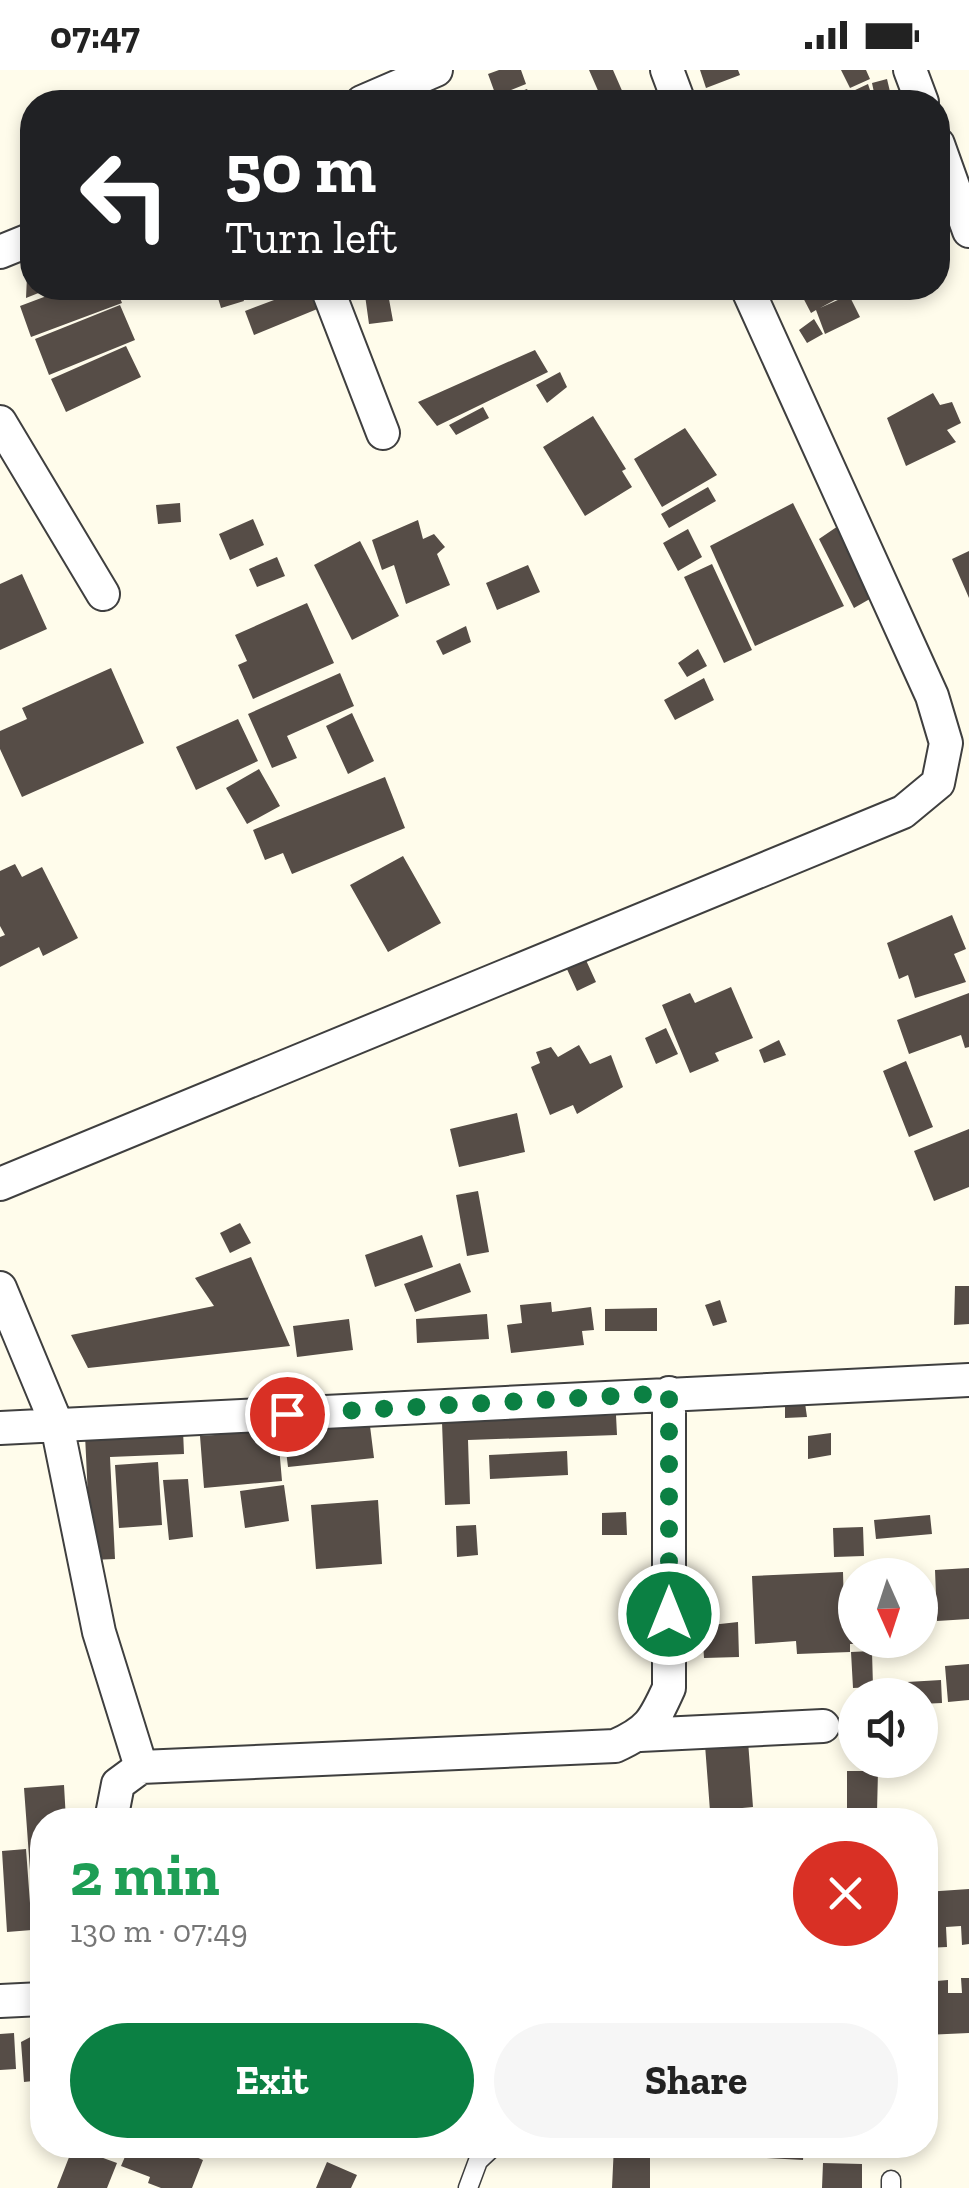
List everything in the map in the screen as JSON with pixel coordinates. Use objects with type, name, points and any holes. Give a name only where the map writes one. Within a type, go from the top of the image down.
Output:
[{"type":"street","points":[[390,90],[436,70]]},
{"type":"street","points":[[950,178],[969,231]]},
{"type":"street","points":[[332,300],[383,432]]},
{"type":"street","points":[[0,1184],[903,812],[938,783],[946,743],[932,696],[752,300]]},
{"type":"street","points":[[0,422],[103,594]]},
{"type":"street","points":[[0,1288],[57,1426],[99,1632],[141,1767]]},
{"type":"street","points":[[0,1428],[969,1380]]},
{"type":"street","points":[[640,1735],[655,1719],[669,1688],[669,1393]]},
{"type":"street","points":[[113,1808],[118,1784],[141,1767],[615,1746],[640,1735],[823,1726]]},
{"type":"street","points":[[0,2001],[30,1999]]},
{"type":"lane","points":[[468,2188],[481,2158]]},
{"type":"building","points":[[521,70],[526,84],[511,90],[494,90],[488,74]]},
{"type":"building","points":[[589,70],[613,70],[622,90],[598,90]]},
{"type":"building","points":[[700,70],[738,70],[740,75],[706,88]]},
{"type":"building","points":[[841,70],[866,70],[870,79],[850,88]]},
{"type":"building","points":[[887,79],[890,90],[873,90],[872,83]]},
{"type":"building","points":[[36,300],[122,303],[31,337],[20,306]]},
{"type":"building","points":[[219,300],[244,300],[244,301],[221,308]]},
{"type":"building","points":[[274,300],[325,300],[327,305],[254,335],[245,311]]},
{"type":"building","points":[[366,300],[389,300],[393,321],[369,324]]},
{"type":"building","points":[[804,300],[835,300],[820,308],[838,300],[852,300],[860,317],[825,334],[816,310],[811,313]]},
{"type":"building","points":[[120,305],[135,340],[49,375],[35,339]]},
{"type":"building","points":[[814,319],[823,334],[807,343],[799,330]]},
{"type":"building","points":[[126,346],[141,377],[66,412],[51,379]]},
{"type":"building","points":[[535,350],[548,372],[437,426],[418,402]]},
{"type":"building","points":[[560,372],[567,387],[547,403],[536,385]]},
{"type":"building","points":[[933,393],[940,405],[952,402],[961,423],[947,430],[956,442],[906,466],[887,418]]},
{"type":"building","points":[[483,407],[489,418],[456,435],[449,425]]},
{"type":"building","points":[[593,416],[626,469],[622,471],[632,487],[585,516],[543,447]]},
{"type":"building","points":[[685,428],[717,475],[662,507],[634,459]]},
{"type":"building","points":[[708,487],[716,501],[669,528],[661,514]]},
{"type":"building","points":[[180,503],[181,522],[158,524],[156,505]]},
{"type":"building","points":[[793,503],[844,606],[755,646],[710,546]]},
{"type":"building","points":[[253,519],[264,545],[230,560],[219,534]]},
{"type":"building","points":[[418,520],[423,539],[434,534],[445,547],[437,554],[450,585],[406,604],[394,565],[382,570],[372,540]]},
{"type":"building","points":[[841,524],[875,596],[854,608],[819,539]]},
{"type":"building","points":[[688,529],[702,557],[678,571],[663,543]]},
{"type":"building","points":[[360,541],[399,616],[352,640],[314,565]]},
{"type":"building","points":[[969,551],[969,598],[952,559]]},
{"type":"building","points":[[277,557],[285,576],[257,587],[249,569]]},
{"type":"building","points":[[712,564],[752,650],[724,663],[684,577]]},
{"type":"building","points":[[528,565],[540,592],[497,610],[486,583]]},
{"type":"building","points":[[22,574],[47,629],[0,650],[0,584]]},
{"type":"building","points":[[307,603],[334,663],[253,699],[238,665],[247,661],[235,635]]},
{"type":"building","points":[[466,626],[471,642],[443,655],[436,641]]},
{"type":"building","points":[[698,649],[707,666],[687,677],[678,663]]},
{"type":"building","points":[[111,668],[144,743],[22,797],[0,749],[0,731],[27,719],[22,708]]},
{"type":"building","points":[[340,673],[354,706],[287,736],[297,758],[272,768],[248,714]]},
{"type":"building","points":[[704,678],[714,700],[675,720],[664,700]]},
{"type":"building","points":[[352,713],[374,761],[348,774],[326,726]]},
{"type":"building","points":[[238,719],[258,761],[196,790],[176,747]]},
{"type":"building","points":[[259,769],[280,806],[247,824],[226,788]]},
{"type":"building","points":[[385,777],[405,828],[292,874],[283,853],[265,860],[253,830]]},
{"type":"building","points":[[403,856],[441,923],[388,952],[350,885]]},
{"type":"building","points":[[15,864],[22,877],[42,867],[78,938],[43,956],[39,947],[0,967],[0,937],[5,935],[0,926],[0,871]]},
{"type":"building","points":[[952,915],[966,949],[954,954],[966,982],[915,998],[908,975],[899,979],[887,943]]},
{"type":"building","points":[[585,958],[596,982],[577,991],[566,967]]},
{"type":"building","points":[[731,987],[753,1038],[715,1053],[719,1061],[690,1073],[662,1005],[690,993],[695,1003]]},
{"type":"building","points":[[969,993],[969,1047],[965,1048],[961,1035],[909,1054],[897,1020]]},
{"type":"building","points":[[666,1028],[678,1054],[656,1064],[645,1038]]},
{"type":"building","points":[[779,1040],[786,1055],[764,1063],[759,1050]]},
{"type":"building","points":[[579,1045],[590,1064],[611,1055],[623,1087],[577,1114],[573,1105],[550,1115],[531,1067],[540,1063],[536,1052],[551,1047],[558,1057]]},
{"type":"building","points":[[906,1061],[933,1127],[909,1137],[883,1071]]},
{"type":"building","points":[[517,1113],[525,1152],[459,1167],[450,1129]]},
{"type":"building","points":[[969,1129],[969,1187],[934,1201],[914,1151]]},
{"type":"building","points":[[478,1191],[489,1252],[467,1256],[456,1195]]},
{"type":"building","points":[[240,1223],[251,1243],[230,1253],[220,1233]]},
{"type":"building","points":[[422,1235],[433,1267],[375,1287],[365,1255]]},
{"type":"building","points":[[251,1257],[290,1346],[88,1368],[71,1335],[214,1306],[195,1278]]},
{"type":"building","points":[[460,1263],[471,1292],[415,1312],[404,1284]]},
{"type":"building","points":[[955,1286],[969,1286],[969,1324],[954,1325]]},
{"type":"building","points":[[720,1300],[727,1322],[713,1326],[705,1305]]},
{"type":"building","points":[[551,1302],[552,1312],[591,1307],[594,1330],[582,1331],[584,1345],[511,1353],[507,1325],[522,1323],[520,1305]]},
{"type":"building","points":[[657,1308],[657,1331],[605,1331],[605,1309]]},
{"type":"building","points":[[487,1314],[489,1339],[417,1343],[416,1319]]},
{"type":"building","points":[[349,1319],[353,1350],[297,1357],[293,1326]]},
{"type":"building","points":[[804,1396],[807,1417],[785,1418],[785,1397]]},
{"type":"building","points":[[616,1415],[617,1435],[468,1440],[470,1504],[445,1505],[442,1422]]},
{"type":"building","points":[[369,1418],[374,1458],[288,1467],[283,1426]]},
{"type":"building","points":[[277,1423],[282,1481],[204,1488],[200,1436],[215,1435],[214,1428]]},
{"type":"building","points":[[183,1430],[184,1454],[110,1457],[115,1559],[91,1560],[85,1435]]},
{"type":"building","points":[[831,1433],[831,1455],[808,1459],[808,1436]]},
{"type":"building","points":[[567,1451],[568,1475],[490,1479],[489,1455]]},
{"type":"building","points":[[158,1462],[162,1525],[119,1528],[115,1465]]},
{"type":"building","points":[[188,1479],[193,1537],[169,1540],[163,1480]]},
{"type":"building","points":[[284,1485],[289,1521],[245,1528],[240,1491]]},
{"type":"building","points":[[378,1500],[382,1564],[316,1569],[311,1505]]},
{"type":"building","points":[[626,1512],[627,1535],[602,1535],[602,1513]]},
{"type":"building","points":[[930,1515],[932,1534],[876,1539],[874,1520]]},
{"type":"building","points":[[476,1525],[478,1555],[457,1557],[456,1526]]},
{"type":"building","points":[[863,1527],[864,1556],[834,1557],[833,1528]]},
{"type":"building","points":[[969,1568],[969,1619],[938,1621],[938,1570]]},
{"type":"building","points":[[838,1572],[838,1652],[797,1654],[796,1641],[755,1644],[752,1576]]},
{"type":"building","points":[[738,1622],[739,1657],[704,1658],[702,1626]]},
{"type":"building","points":[[851,1658],[872,1658],[873,1678],[852,1678]]},
{"type":"building","points":[[969,1664],[969,1700],[948,1702],[945,1666]]},
{"type":"building","points":[[941,1680],[942,1703],[938,1703]]},
{"type":"building","points":[[748,1741],[753,1807],[710,1808],[705,1745]]},
{"type":"building","points":[[847,1778],[878,1778],[877,1808],[847,1808]]},
{"type":"building","points":[[64,1785],[65,1808],[30,1808],[30,1870],[24,1788]]},
{"type":"building","points":[[26,1849],[30,1930],[7,1932],[2,1851]]},
{"type":"building","points":[[969,1889],[969,1944],[962,1945],[961,1926],[946,1927],[947,1947],[938,1947],[938,1891]]},
{"type":"building","points":[[961,1978],[969,1978],[969,2033],[938,2034],[938,1981],[948,1980],[948,1993],[962,1993]]},
{"type":"building","points":[[14,2033],[16,2069],[0,2070],[0,2034]]},
{"type":"building","points":[[30,2037],[30,2081],[24,2082],[21,2042]]},
{"type":"building","points":[[69,2158],[103,2158],[117,2163],[107,2188],[57,2188]]},
{"type":"building","points":[[124,2158],[203,2160],[192,2188],[161,2188],[148,2183],[150,2177],[121,2166]]},
{"type":"building","points":[[613,2158],[650,2158],[650,2188],[612,2188]]},
{"type":"building","points":[[327,2162],[357,2175],[351,2188],[316,2188]]},
{"type":"building","points":[[823,2163],[862,2164],[862,2188],[822,2188]]},
{"type":"route","points":[[287,1414],[669,1393],[669,1614]]}]
